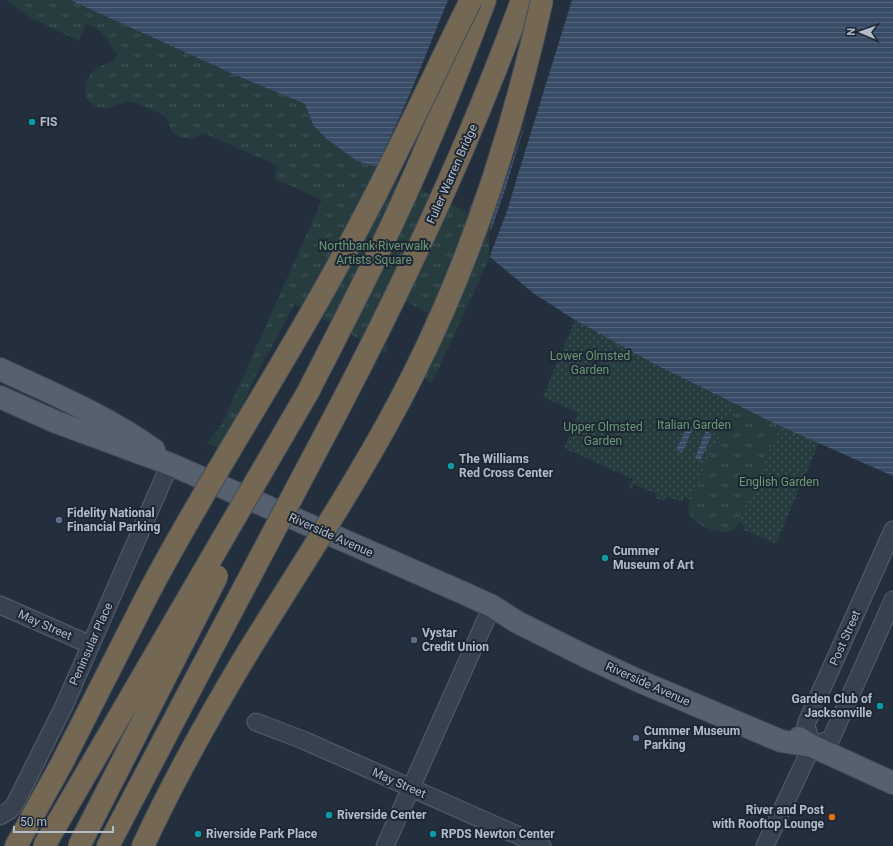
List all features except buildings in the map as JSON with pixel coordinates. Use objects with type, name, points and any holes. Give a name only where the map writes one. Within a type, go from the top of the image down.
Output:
[{"type":"highway","points":[[16,846],[69,749],[147,596],[208,484],[338,265],[373,200],[471,0]]},
{"type":"highway","points":[[79,846],[361,288],[410,185],[442,112],[486,0]]},
{"type":"highway","name":"Fuller Warren Bridge","points":[[182,707],[377,334],[439,205],[479,111],[522,0]]},
{"type":"highway","points":[[143,846],[191,750],[248,652],[381,434],[438,324],[472,241],[495,175],[520,94],[542,0]]},
{"type":"highway","points":[[44,846],[308,392]]},
{"type":"highway","points":[[108,846],[182,707]]},
{"type":"highway","points":[[117,846],[182,707]]},
{"type":"main road","name":"Riverside Avenue","points":[[0,369],[117,425],[170,464]]},
{"type":"main road","name":"Riverside Avenue","points":[[0,397],[56,422],[170,464],[492,606],[514,610],[528,616],[785,730],[812,746],[893,782]]},
{"type":"street","name":"Peninsular Place","points":[[0,816],[7,813],[15,804],[64,706],[170,464]]},
{"type":"street","name":"Post Street","points":[[812,746],[806,725],[893,530]]},
{"type":"street","points":[[764,846],[812,746],[831,739],[893,600]]},
{"type":"street","name":"May Street","points":[[0,605],[91,645]]},
{"type":"street","points":[[385,846],[492,606]]},
{"type":"street","name":"May Street","points":[[256,722],[299,738],[542,846]]},
{"type":"green space","name":"Northbank Riverwalk Artists Square","points":[[6,0],[70,0],[240,77],[305,104],[313,125],[357,161],[376,167],[491,221],[490,257],[432,383],[406,369],[428,313],[394,295],[381,341],[388,348],[385,353],[295,304],[255,377],[223,450],[207,443],[222,424],[322,200],[273,178],[278,166],[204,133],[201,133],[194,139],[180,137],[174,134],[164,115],[133,102],[124,102],[107,108],[92,105],[87,97],[85,87],[89,77],[99,67],[114,61],[117,54],[103,34],[98,29],[86,24],[79,41],[29,17]]},
{"type":"green space","points":[[575,320],[656,365],[734,404],[690,500],[684,497],[682,502],[667,496],[664,501],[656,498],[657,494],[634,484],[632,489],[629,488],[633,479],[564,448],[579,413],[543,397]]},
{"type":"green space","points":[[734,404],[780,426],[735,529],[721,532],[709,529],[697,522],[690,515],[688,508],[690,500]]},
{"type":"green space","name":"English Garden","points":[[780,426],[819,443],[776,543],[743,530],[745,525],[739,522]]},
{"type":"water","points":[[70,0],[893,0],[893,476],[780,426],[656,365],[575,320],[533,293],[490,257],[491,221],[376,167],[357,161],[328,140],[313,125],[305,104],[240,77]]},
{"type":"water","points":[[689,423],[694,426],[682,453],[676,450]]},
{"type":"water","points":[[706,431],[712,434],[700,461],[695,458]]},
{"type":"pier","points":[[448,0],[572,0],[507,211],[489,258],[489,236],[505,190],[528,114],[489,229],[491,159],[468,212],[376,169],[410,94]]},
{"type":"place","name":"FIS","points":[[32,122]]},
{"type":"place","name":"The Williams Red Cross Center","points":[[451,466]]},
{"type":"place","name":"Fidelity National Financial Parking","points":[[59,520]]},
{"type":"place","name":"Cummer Museum of Art","points":[[605,558]]},
{"type":"place","name":"Vystar Credit Union","points":[[414,640]]},
{"type":"place","name":"Garden Club of Jacksonville","points":[[880,706]]},
{"type":"place","name":"Cummer Museum Parking","points":[[636,738]]},
{"type":"place","name":"Riverside Center","points":[[329,815]]},
{"type":"place","name":"River and Post with Rooftop Lounge","points":[[832,817]]},
{"type":"place","name":"Riverside Park Place","points":[[198,834]]},
{"type":"place","name":"RPDS Newton Center","points":[[433,834]]},
{"type":"park label","name":"Lower Olmsted Garden","points":[[590,363]]},
{"type":"park label","name":"Italian Garden","points":[[694,425]]},
{"type":"park label","name":"Upper Olmsted Garden","points":[[603,434]]}]
